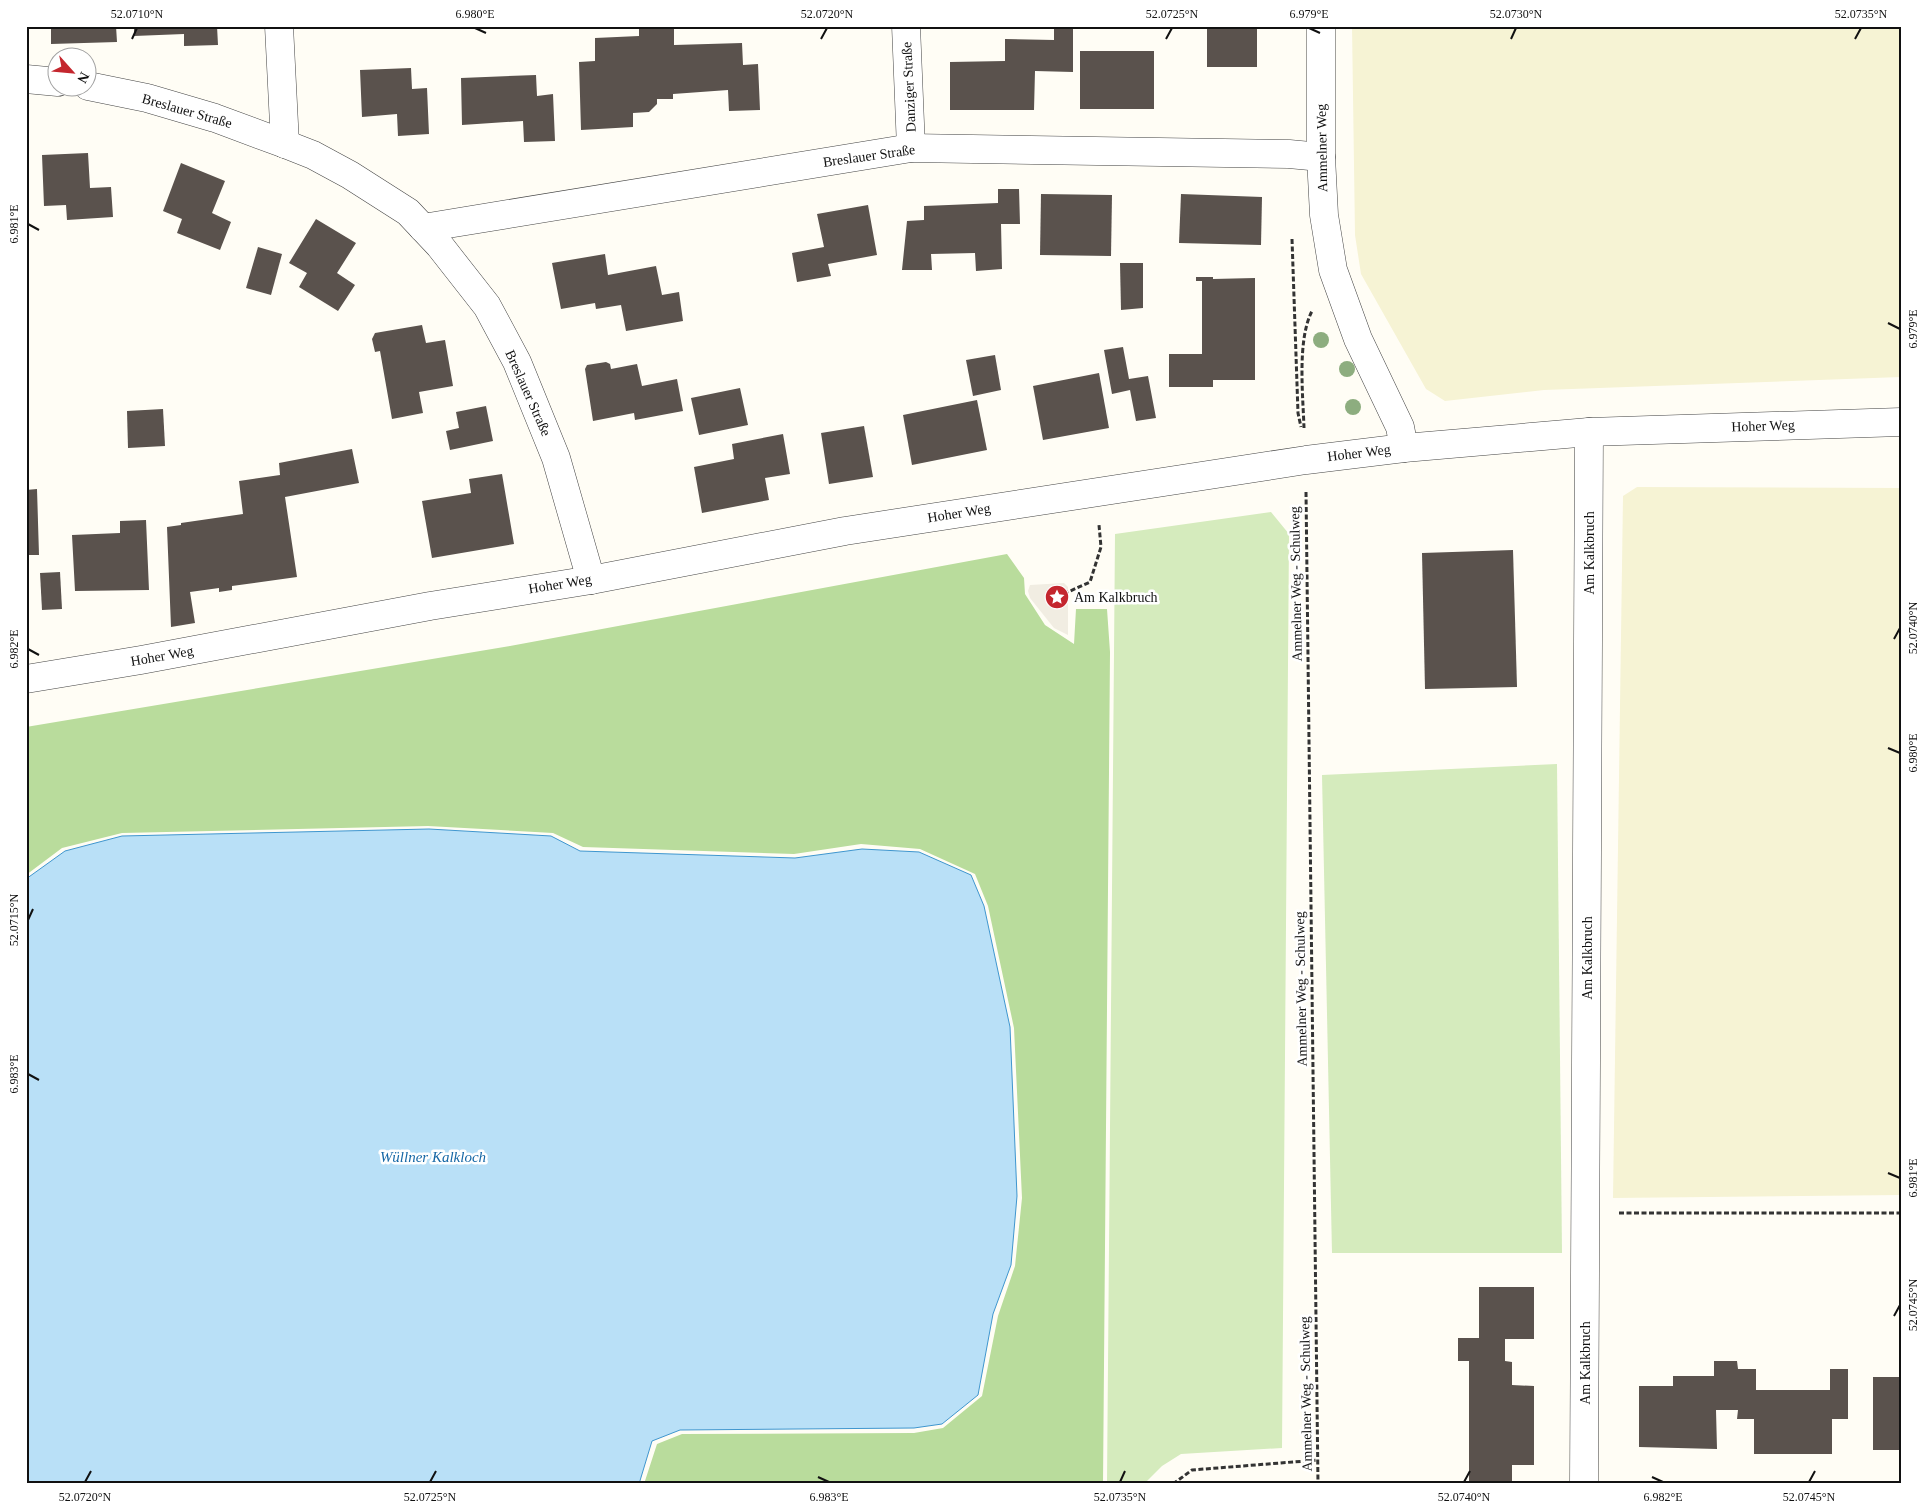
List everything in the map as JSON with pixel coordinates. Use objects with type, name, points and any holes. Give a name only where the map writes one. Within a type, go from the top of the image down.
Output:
[{"type":"street","points":[[279,26],[285,144]]},
{"type":"street","name":"Danziger Straße","points":[[906,26],[911,148]]},
{"type":"street","name":"Ammelner Weg","points":[[1321,26],[1320,157],[1324,215],[1333,270],[1358,339],[1400,427],[1404,448]]},
{"type":"street","points":[[26,79],[48,81]]},
{"type":"street","name":"Breslauer Straße","points":[[98,88],[147,98],[215,118],[313,155],[350,175],[408,212],[440,246],[487,306],[517,362],[556,458],[591,580]]},
{"type":"street","name":"Breslauer Straße","points":[[423,228],[911,148],[1289,154],[1320,157]]},
{"type":"street","name":"Hoher Weg","points":[[26,679],[141,660],[430,606],[591,580],[845,531],[1306,460],[1404,448],[1589,432],[1901,422]]},
{"type":"street","name":"Am Kalkbruch","points":[[1584,1484],[1589,432]]},
{"type":"path","points":[[1292,234],[1298,413],[1306,460]]},
{"type":"path","points":[[1303,402],[1304,345],[1307,321],[1333,270]]},
{"type":"path","name":"Ammelner Weg - Schulweg","points":[[1306,494],[1318,1484]]},
{"type":"path","points":[[1057,597],[1090,582],[1101,547],[1098,522]]},
{"type":"path","points":[[1586,1213],[1901,1213]]},
{"type":"path","points":[[1173,1484],[1192,1470],[1318,1460]]},
{"type":"shaded area","points":[[1352,26],[1901,26],[1901,377],[1544,390],[1445,401],[1426,389],[1361,274],[1355,235]]},
{"type":"shaded area","points":[[1637,487],[1901,488],[1901,1195],[1613,1198],[1623,496]]},
{"type":"shaded area","points":[[1064,583],[1068,587],[1068,635],[1054,628],[1030,598],[1028,591],[1030,585]]},
{"type":"green space","points":[[1271,512],[1289,534],[1282,1448],[1181,1454],[1162,1466],[1144,1484],[1107,1484],[1115,534]]},
{"type":"green space","points":[[1007,554],[1024,578],[1025,594],[1045,625],[1074,644],[1076,609],[1107,609],[1110,652],[1103,1484],[644,1484],[657,1444],[682,1434],[914,1433],[943,1428],[982,1396],[998,1316],[1015,1266],[1022,1198],[1014,1028],[988,906],[975,874],[920,849],[861,844],[794,854],[583,847],[553,833],[428,826],[122,833],[62,848],[26,875],[26,727],[510,646]]},
{"type":"green space","points":[[1557,764],[1562,1253],[1332,1253],[1322,775]]},
{"type":"water","name":"Wüllner Kalkloch","points":[[429,829],[551,836],[580,851],[795,858],[862,849],[919,852],[971,875],[984,906],[1010,1027],[1017,1196],[1011,1265],[993,1314],[978,1395],[942,1424],[914,1428],[680,1430],[652,1441],[639,1484],[26,1484],[26,879],[65,851],[122,836]]},
{"type":"building","points":[[51,26],[116,26],[117,42],[51,44]]},
{"type":"building","points":[[134,26],[217,26],[218,45],[184,46],[184,34],[134,36]]},
{"type":"building","points":[[639,26],[674,26],[674,45],[742,43],[743,65],[758,64],[760,110],[729,111],[728,90],[673,94],[673,99],[657,99],[657,104],[649,112],[633,113],[633,127],[581,130],[579,62],[595,61],[595,38],[639,36]]},
{"type":"building","points":[[1207,26],[1257,26],[1257,67],[1207,67]]},
{"type":"building","points":[[1054,28],[1073,28],[1073,72],[1035,71],[1034,110],[950,110],[950,62],[1005,61],[1005,39],[1054,40]]},
{"type":"building","points":[[1080,51],[1154,51],[1154,109],[1080,109]]},
{"type":"building","points":[[411,68],[412,89],[427,88],[429,134],[398,136],[397,114],[362,117],[360,70]]},
{"type":"building","points":[[536,75],[537,96],[553,94],[555,141],[524,142],[523,121],[462,125],[461,78]]},
{"type":"building","points":[[88,153],[90,188],[111,187],[113,217],[67,220],[66,205],[44,206],[42,155]]},
{"type":"building","points":[[181,163],[225,181],[212,213],[231,222],[220,250],[177,233],[182,219],[163,211]]},
{"type":"building","points":[[998,189],[1019,189],[1020,224],[1001,224],[1002,269],[976,271],[975,253],[931,254],[932,270],[902,270],[907,221],[924,220],[924,206],[998,203]]},
{"type":"building","points":[[1041,194],[1112,195],[1111,256],[1040,255]]},
{"type":"building","points":[[1181,194],[1262,197],[1261,245],[1179,243]]},
{"type":"building","points":[[868,205],[877,255],[828,264],[831,276],[797,282],[792,253],[824,247],[817,214]]},
{"type":"building","points":[[316,219],[356,243],[337,273],[355,285],[338,311],[299,287],[307,273],[289,263]]},
{"type":"building","points":[[258,247],[282,254],[271,295],[246,288]]},
{"type":"building","points":[[605,254],[608,275],[656,266],[662,295],[679,292],[683,321],[626,331],[621,305],[596,309],[595,303],[561,309],[552,263]]},
{"type":"building","points":[[1120,263],[1143,263],[1143,308],[1121,310]]},
{"type":"building","points":[[1196,277],[1213,277],[1213,279],[1255,278],[1255,380],[1213,380],[1213,387],[1169,387],[1169,354],[1202,354],[1202,281],[1196,281]]},
{"type":"building","points":[[422,325],[426,343],[445,340],[453,386],[419,392],[423,413],[392,419],[380,351],[375,352],[372,339],[375,333]]},
{"type":"building","points":[[1123,347],[1129,379],[1148,376],[1156,418],[1136,421],[1130,390],[1112,394],[1104,350]]},
{"type":"building","points":[[995,355],[1001,390],[973,396],[966,360]]},
{"type":"building","points":[[606,362],[610,364],[611,369],[637,364],[642,386],[677,379],[683,411],[635,420],[634,413],[593,421],[585,369],[587,365]]},
{"type":"building","points":[[1099,373],[1109,428],[1043,440],[1033,386]]},
{"type":"building","points":[[740,388],[748,425],[699,435],[691,398]]},
{"type":"building","points":[[977,400],[987,450],[912,465],[903,415]]},
{"type":"building","points":[[486,406],[493,441],[450,450],[446,431],[459,428],[456,412]]},
{"type":"building","points":[[163,409],[165,446],[128,448],[127,411]]},
{"type":"building","points":[[864,426],[873,477],[829,484],[821,433]]},
{"type":"building","points":[[783,434],[790,474],[765,478],[769,500],[702,513],[694,467],[734,459],[732,444]]},
{"type":"building","points":[[352,449],[359,483],[285,497],[297,577],[232,586],[232,590],[219,592],[219,588],[190,592],[195,623],[171,627],[167,527],[181,525],[181,523],[243,514],[239,481],[280,475],[279,463]]},
{"type":"building","points":[[502,474],[514,544],[432,558],[422,501],[471,493],[469,479]]},
{"type":"building","points":[[37,489],[39,555],[26,555],[26,490]]},
{"type":"building","points":[[146,520],[149,590],[75,591],[72,535],[120,533],[120,521]]},
{"type":"building","points":[[1513,550],[1517,687],[1425,689],[1422,553]]},
{"type":"building","points":[[60,572],[62,609],[42,610],[40,573]]},
{"type":"building","points":[[1479,1287],[1534,1287],[1534,1339],[1505,1339],[1505,1361],[1512,1362],[1512,1385],[1534,1386],[1534,1465],[1512,1465],[1512,1484],[1469,1484],[1469,1361],[1458,1361],[1458,1338],[1479,1338]]},
{"type":"building","points":[[1714,1361],[1737,1361],[1738,1369],[1756,1369],[1756,1390],[1830,1390],[1830,1369],[1848,1369],[1848,1419],[1832,1419],[1832,1454],[1754,1454],[1754,1419],[1737,1419],[1738,1410],[1716,1410],[1717,1449],[1639,1447],[1639,1386],[1673,1386],[1673,1376],[1714,1376]]},
{"type":"building","points":[[1873,1377],[1901,1377],[1901,1450],[1873,1450]]},
{"type":"place","name":"Am Kalkbruch","points":[[1057,597]]}]
